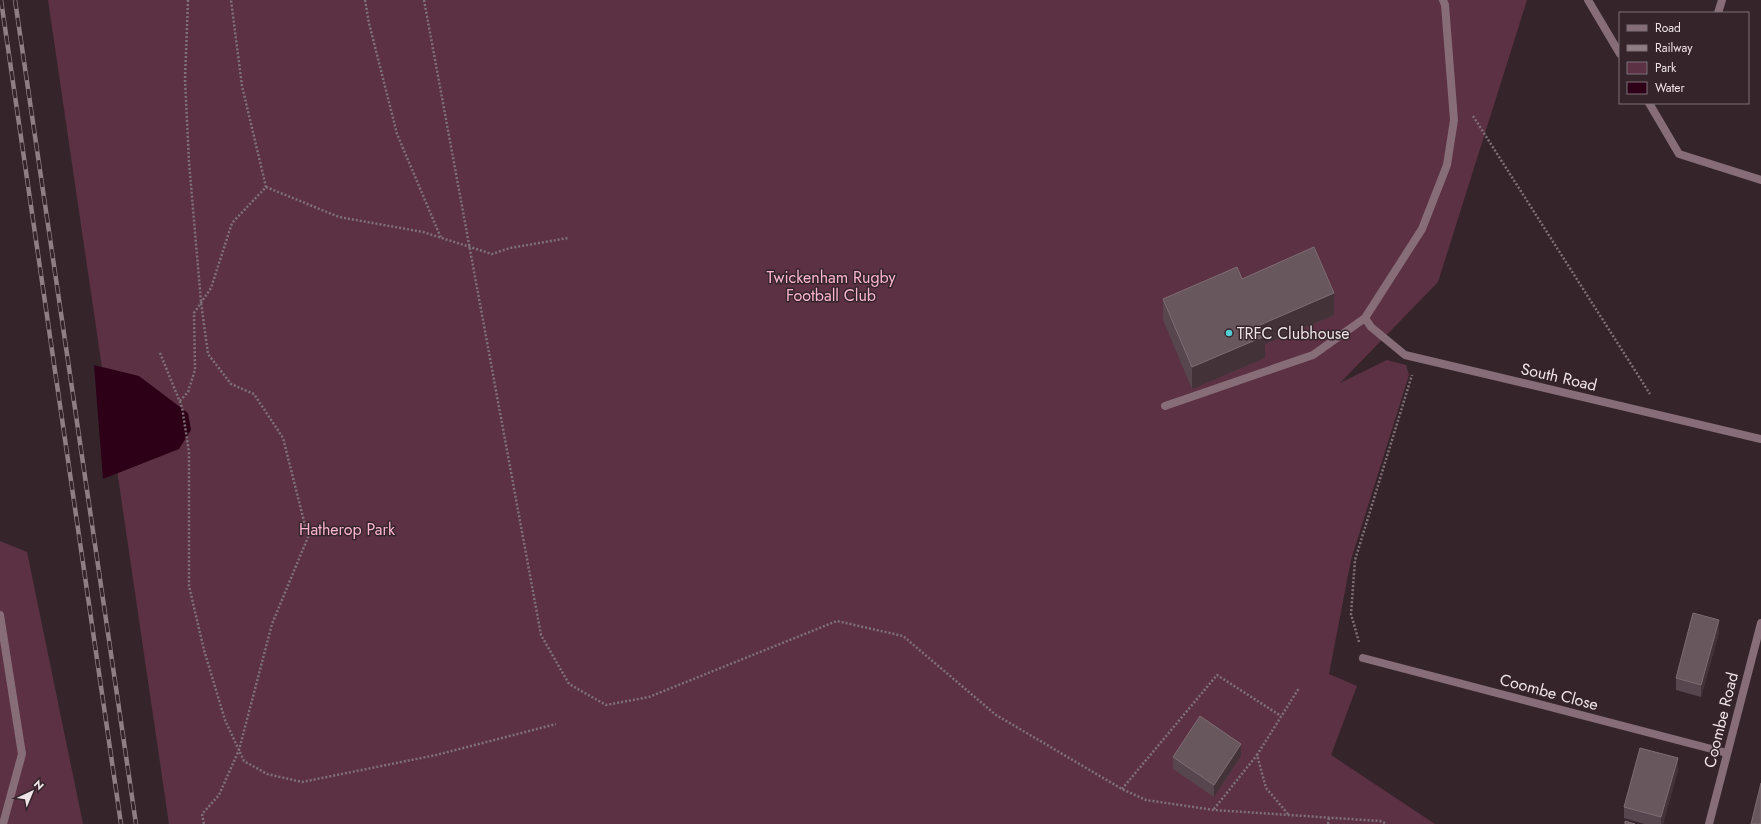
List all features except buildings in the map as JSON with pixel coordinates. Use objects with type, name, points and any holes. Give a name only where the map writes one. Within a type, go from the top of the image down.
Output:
[{"type":"street","points":[[1166,406],[1313,355],[1365,318],[1422,229],[1447,165],[1454,120],[1445,5],[1443,0]]},
{"type":"street","points":[[1588,0],[1619,52]]},
{"type":"street","points":[[1718,12],[1722,0]]},
{"type":"street","points":[[1650,104],[1679,154],[1761,180]]},
{"type":"street","name":"South Road","points":[[1365,318],[1371,327],[1405,355],[1761,439]]},
{"type":"street","points":[[0,615],[22,754],[3,824]]},
{"type":"street","name":"Coombe Road","points":[[1709,824],[1761,623]]},
{"type":"street","name":"Coombe Close","points":[[1363,658],[1727,753]]},
{"type":"path","points":[[188,0],[186,87],[189,162],[201,302],[208,354],[231,384],[254,394],[283,438],[308,537],[272,624],[239,750],[219,795],[202,814],[204,824]]},
{"type":"path","points":[[231,0],[242,86],[266,187]]},
{"type":"path","points":[[365,0],[369,23],[397,134],[441,238]]},
{"type":"path","points":[[424,0],[542,635],[569,684],[606,705],[649,696],[836,621],[903,636],[996,715],[1122,789],[1146,800],[1214,810],[1380,821],[1387,824]]},
{"type":"path","points":[[1469,110],[1664,416]]},
{"type":"path","points":[[180,401],[188,392],[195,370],[194,313],[211,288],[232,223],[266,187]]},
{"type":"path","points":[[266,187],[339,217],[423,232],[492,254],[510,248],[568,238]]},
{"type":"path","points":[[160,352],[182,407],[189,452],[189,586],[204,650],[225,720],[244,760],[267,774],[302,782],[436,755],[556,724]]},
{"type":"path","points":[[1363,658],[1351,614],[1355,560],[1417,358]]},
{"type":"path","points":[[1122,789],[1217,675],[1281,716]]},
{"type":"path","points":[[1214,810],[1257,755],[1299,688]]},
{"type":"path","points":[[1257,755],[1266,788],[1288,815]]},
{"type":"path","points":[[1328,824],[1329,818]]},
{"type":"green space","points":[[48,0],[1527,0],[1438,282],[1340,383],[1387,360],[1406,365],[1409,375],[1351,560],[1329,674],[1357,686],[1331,755],[1435,824],[169,824]]},
{"type":"green space","points":[[0,541],[27,552],[83,824],[0,824]]},
{"type":"water","points":[[94,365],[139,376],[188,413],[191,430],[179,449],[103,479]]},
{"type":"railway","points":[[1,0],[121,824]]},
{"type":"railway","points":[[15,0],[136,824]]},
{"type":"place","name":"TRFC Clubhouse","points":[[1229,333]]},
{"type":"park label","name":"Twickenham Rugby Football Club","points":[[831,286]]},
{"type":"park label","name":"Hatherop Park","points":[[347,529]]}]
